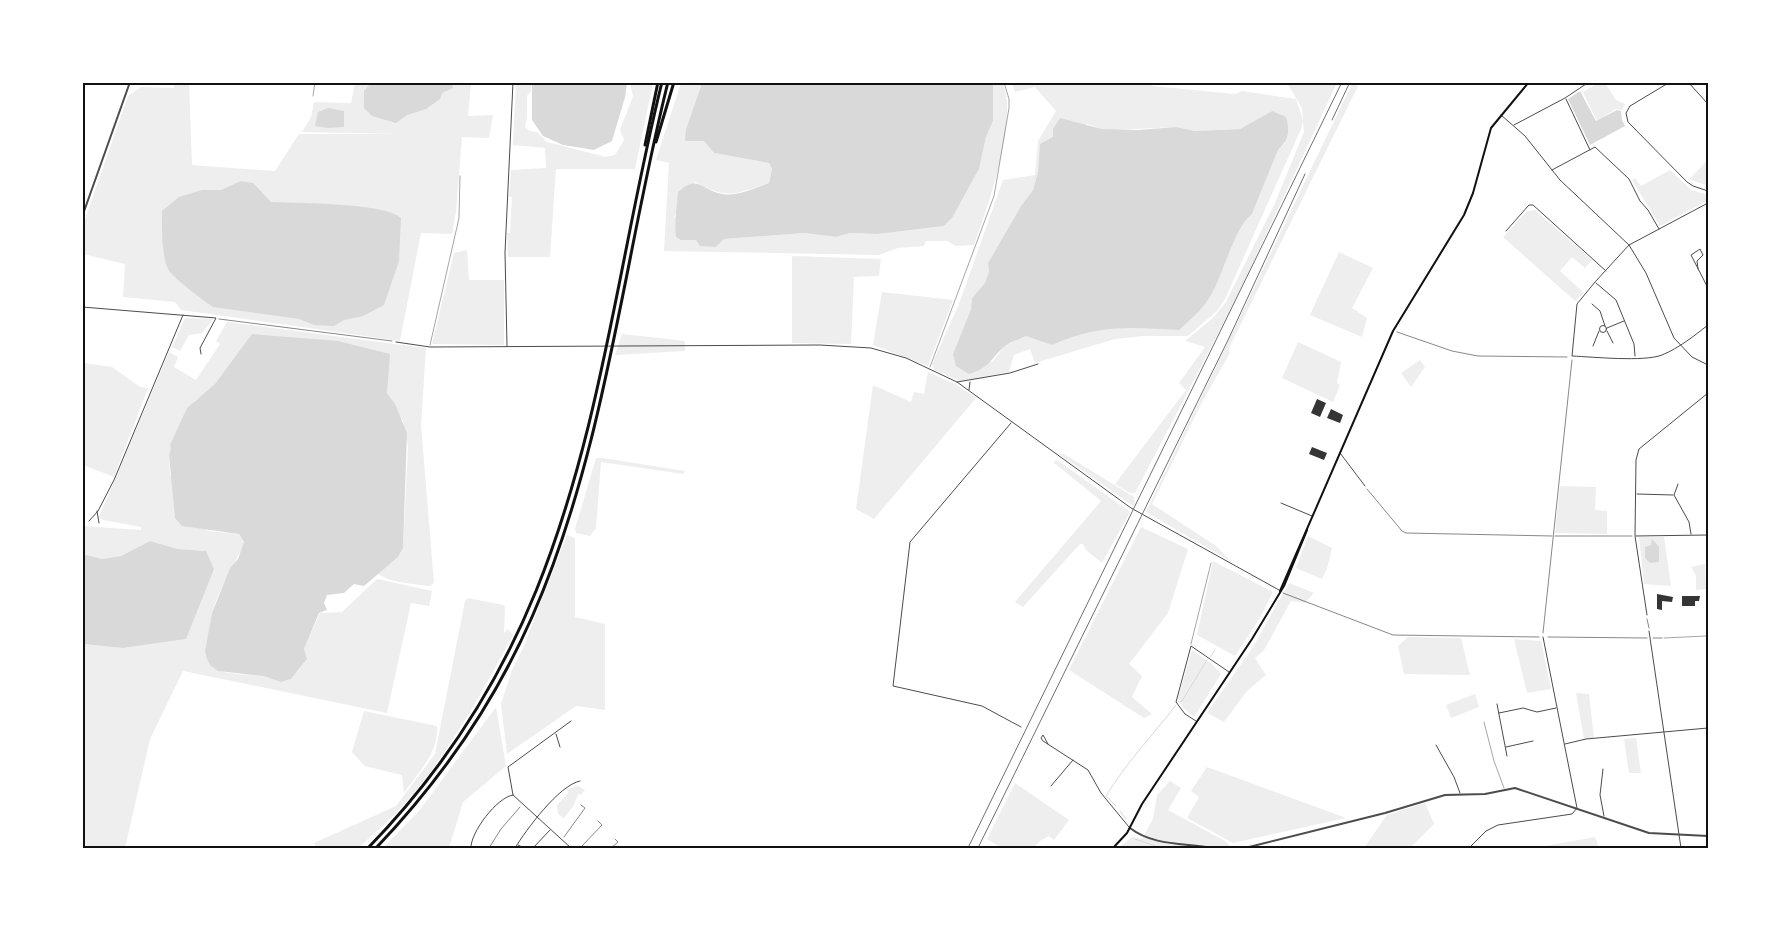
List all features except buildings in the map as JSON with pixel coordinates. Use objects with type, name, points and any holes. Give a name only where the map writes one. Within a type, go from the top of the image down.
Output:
[{"type":"highway","points":[[643,162],[646,133],[658,82]]},
{"type":"highway","points":[[368,848],[422,787],[472,716],[511,647],[537,590],[565,508],[584,438],[662,82]]},
{"type":"highway","points":[[376,848],[431,785],[479,717],[516,651],[543,590],[564,532],[590,442],[649,162],[668,82]]},
{"type":"highway","points":[[649,162],[674,82]]},
{"type":"main road","points":[[1113,848],[1130,828],[1196,722],[1252,639],[1280,591],[1294,565],[1339,452],[1393,331],[1464,215],[1473,193],[1491,128],[1529,82]]},
{"type":"street","points":[[82,217],[130,82]]},
{"type":"street","points":[[507,346],[506,233],[513,82]]},
{"type":"street","points":[[1514,126],[1566,98],[1589,82]]},
{"type":"street","points":[[1670,82],[1630,106],[1626,113],[1628,122],[1687,182],[1693,186],[1708,190]]},
{"type":"street","points":[[1688,82],[1708,104]]},
{"type":"street","points":[[1566,98],[1590,150]]},
{"type":"street","points":[[1500,115],[1525,136],[1552,171],[1629,245],[1646,274],[1669,329],[1680,346],[1692,357],[1708,365]]},
{"type":"street","points":[[1552,171],[1595,147],[1629,179],[1640,201],[1648,210],[1659,229]]},
{"type":"street","points":[[1708,203],[1629,245],[1596,282],[1577,304],[1572,356],[1661,356],[1680,346],[1708,325]]},
{"type":"street","points":[[1506,231],[1529,205],[1533,205],[1606,271]]},
{"type":"street","points":[[1698,269],[1697,262],[1703,255],[1700,248],[1691,255],[1698,269],[1708,288]]},
{"type":"street","points":[[1596,282],[1616,300],[1634,344],[1636,357]]},
{"type":"street","points":[[1592,304],[1600,311],[1614,343]]},
{"type":"street","points":[[82,307],[216,318],[200,348],[201,354]]},
{"type":"street","points":[[88,522],[98,511],[118,473],[183,315]]},
{"type":"street","points":[[1592,346],[1595,336],[1601,327],[1606,328],[1624,320]]},
{"type":"street","points":[[1600,331],[1604,333],[1606,328]]},
{"type":"street","points":[[396,342],[430,347],[820,345],[871,348],[906,358],[956,382],[1131,508],[1280,591]]},
{"type":"street","points":[[956,382],[970,382],[1038,364]]},
{"type":"street","points":[[969,390],[970,382]]},
{"type":"street","points":[[1647,615],[1635,536],[1636,460],[1639,449],[1708,393]]},
{"type":"street","points":[[1012,422],[910,542],[893,686],[982,706],[1022,727]]},
{"type":"street","points":[[1339,452],[1365,486]]},
{"type":"street","points":[[1678,484],[1674,495],[1689,522],[1691,535]]},
{"type":"street","points":[[1636,494],[1674,495]]},
{"type":"street","points":[[1281,503],[1312,516]]},
{"type":"street","points":[[98,511],[98,523]]},
{"type":"street","points":[[1635,536],[1708,535]]},
{"type":"street","points":[[1649,631],[1682,848]]},
{"type":"street","points":[[1543,637],[1578,808]]},
{"type":"street","points":[[1196,722],[1185,714],[1176,702],[1191,646],[1229,672]]},
{"type":"street","points":[[1497,704],[1507,756]]},
{"type":"street","points":[[1499,713],[1523,708],[1537,712],[1557,708]]},
{"type":"street","points":[[571,721],[508,767],[513,795],[571,848]]},
{"type":"street","points":[[1564,744],[1586,739],[1708,728]]},
{"type":"street","points":[[555,733],[560,747]]},
{"type":"street","points":[[1506,747],[1533,742]]},
{"type":"street","points":[[1048,744],[1088,770],[1101,793],[1137,834],[1156,840],[1212,848]]},
{"type":"street","points":[[1436,745],[1454,777],[1460,793]]},
{"type":"street","points":[[1051,786],[1073,759]]},
{"type":"street","points":[[1603,769],[1600,795],[1604,816]]},
{"type":"street","points":[[514,848],[537,818],[571,783],[580,781]]},
{"type":"street","points":[[1245,848],[1386,813],[1445,795],[1460,793],[1485,794],[1518,788],[1649,833],[1679,833],[1708,836]]},
{"type":"street","points":[[471,848],[471,842],[482,822],[505,797],[513,795]]},
{"type":"street","points":[[1469,848],[1486,831],[1498,825],[1572,814],[1578,808]]},
{"type":"street","points":[[533,848],[550,830]]},
{"type":"street","points":[[517,844],[524,848]]},
{"type":"lane","points":[[313,96],[315,82]]},
{"type":"lane","points":[[929,369],[994,196],[1009,108],[1009,99],[1004,82]]},
{"type":"lane","points":[[430,347],[458,218],[460,176]]},
{"type":"lane","points":[[1191,646],[1210,563]]},
{"type":"lane","points":[[1664,638],[1706,636]]},
{"type":"lane","points":[[1484,722],[1494,761],[1505,790]]},
{"type":"path","points":[[216,318],[396,342]]},
{"type":"path","points":[[1393,331],[1452,351],[1478,356],[1572,356],[1543,637]]},
{"type":"path","points":[[1365,486],[1405,533],[1635,536]]},
{"type":"path","points":[[1280,591],[1393,635],[1664,638]]},
{"type":"path","points":[[1647,615],[1649,631]]},
{"type":"path","points":[[489,848],[501,829],[523,804]]},
{"type":"path","points":[[561,840],[585,808],[581,805]]},
{"type":"path","points":[[580,848],[602,825],[598,822]]},
{"type":"path","points":[[611,848],[618,842],[615,838]]},
{"type":"shaded area","points":[[532,82],[627,83],[625,97],[612,141],[594,150],[563,145],[543,136],[532,120]]},
{"type":"shaded area","points":[[174,83],[189,83],[192,165],[275,171],[299,134],[400,134],[302,132],[311,117],[314,102],[351,103],[355,83],[471,83],[468,116],[493,115],[489,138],[462,137],[456,212],[452,234],[421,233],[400,341],[181,310],[175,302],[123,297],[125,264],[83,254],[83,225],[128,96],[141,87],[174,88]]},
{"type":"shaded area","points":[[371,83],[452,83],[453,88],[442,93],[440,99],[426,109],[407,115],[396,123],[372,116],[364,108],[364,91]]},
{"type":"shaded area","points":[[516,83],[532,83],[531,91],[527,96],[525,127],[530,131],[537,132],[547,142],[606,157],[615,155],[624,140],[620,130],[633,96],[630,83],[653,83],[635,169],[556,169],[550,257],[508,257],[507,233],[510,233],[512,197],[509,197],[511,170],[546,168],[545,148],[513,145]]},
{"type":"shaded area","points":[[681,83],[702,83],[686,129],[705,141],[714,153],[769,163],[772,169],[769,183],[739,192],[724,193],[715,191],[695,182],[674,217],[696,240],[716,247],[724,239],[804,233],[836,237],[850,233],[878,234],[944,226],[952,218],[979,169],[986,137],[993,121],[993,83],[1003,83],[1007,99],[1004,140],[987,209],[974,245],[956,246],[947,241],[926,241],[924,246],[898,248],[879,255],[664,251],[669,163],[656,160]]},
{"type":"shaded area","points":[[702,83],[993,83],[993,121],[986,137],[979,169],[952,218],[944,226],[878,234],[850,233],[836,237],[804,233],[724,239],[716,247],[700,246],[696,240],[681,240],[676,237],[675,220],[678,192],[696,183],[723,194],[740,193],[769,183],[772,169],[769,163],[714,153],[704,141],[685,141],[686,129]]},
{"type":"shaded area","points":[[1012,83],[1152,83],[1152,86],[1235,94],[1242,91],[1296,99],[1303,121],[1301,129],[1225,299],[1217,311],[1188,336],[1144,336],[1115,339],[1035,363],[1030,349],[1014,355],[1009,372],[960,381],[934,370],[932,364],[959,304],[1003,180],[1035,175],[1038,141],[1056,111],[1035,87],[1015,92]],"holes":[[[1272,111],[1285,143],[1278,150],[1252,214],[1246,220],[1234,240],[1212,294],[1127,327],[1100,329],[1071,337],[1052,345],[1026,335],[1004,347],[992,362],[953,354],[971,309],[972,298],[985,283],[989,271],[988,263],[1021,206],[1033,190],[1038,172],[1040,144],[1087,124],[1102,129],[1114,130],[1176,127],[1195,131],[1240,129]]]},
{"type":"shaded area","points":[[1287,83],[1328,83],[1336,85],[1235,301],[1135,493],[1130,493],[1115,484],[1186,390],[1179,383],[1205,347],[1185,341],[1213,318],[1226,302],[1275,203],[1304,132],[1302,108]]},
{"type":"shaded area","points":[[1598,83],[1605,83],[1616,100],[1625,104],[1622,110],[1616,109],[1598,120],[1583,92]]},
{"type":"shaded area","points":[[1352,84],[1358,86],[1229,348],[1230,353],[1202,402],[1152,504],[1216,546],[1232,562],[1146,512]]},
{"type":"shaded area","points":[[1580,91],[1596,121],[1617,110],[1621,111],[1625,126],[1590,145],[1568,99]]},
{"type":"shaded area","points":[[328,108],[344,111],[344,127],[327,128],[315,126],[318,112]]},
{"type":"shaded area","points":[[1272,111],[1286,117],[1288,131],[1286,139],[1278,150],[1252,214],[1234,241],[1211,295],[1201,309],[1179,330],[1114,328],[1084,333],[1052,345],[1026,336],[1006,345],[982,369],[969,374],[956,366],[953,354],[971,309],[972,298],[985,283],[989,271],[988,263],[1021,206],[1033,190],[1038,172],[1040,144],[1053,137],[1053,129],[1060,118],[1102,129],[1138,130],[1176,127],[1195,131],[1240,129]]},
{"type":"shaded area","points":[[1708,160],[1708,186],[1689,179]]},
{"type":"shaded area","points":[[1670,170],[1691,190],[1708,195],[1708,200],[1660,226],[1632,180],[1635,178],[1641,186]]},
{"type":"shaded area","points":[[241,181],[253,183],[271,202],[378,209],[401,218],[399,261],[384,305],[363,316],[344,320],[334,326],[314,325],[299,319],[213,307],[182,283],[168,269],[164,255],[162,211],[179,197],[202,190],[221,190]]},
{"type":"shaded area","points":[[1535,210],[1592,260],[1585,268],[1572,257],[1560,271],[1584,293],[1575,301],[1503,237],[1527,211]]},
{"type":"shaded area","points":[[467,250],[469,280],[504,280],[504,345],[432,344],[454,253]]},
{"type":"shaded area","points":[[1339,252],[1373,268],[1352,308],[1367,318],[1362,337],[1310,315]]},
{"type":"shaded area","points":[[792,256],[881,259],[879,276],[854,277],[851,344],[792,343]]},
{"type":"shaded area","points":[[882,292],[953,300],[928,366],[873,345]]},
{"type":"shaded area","points":[[185,318],[213,319],[202,333],[189,335],[180,351],[172,347]]},
{"type":"shaded area","points":[[227,322],[426,348],[421,425],[434,583],[430,586],[402,582],[389,579],[377,573],[398,557],[403,548],[408,446],[403,421],[387,393],[252,334],[219,380],[203,396],[195,400],[169,455],[170,475],[207,531],[239,534],[244,543],[219,594],[212,613],[207,659],[211,665],[232,674],[264,676],[279,681],[290,679],[306,659],[304,649],[320,613],[342,612],[377,579],[432,591],[429,606],[411,603],[387,713],[183,671],[150,739],[125,848],[83,848],[83,644],[123,648],[186,639],[206,551],[178,549],[150,541],[121,556],[102,559],[83,554],[83,526],[141,530],[141,527],[103,520],[99,517],[169,352],[178,357],[174,367],[196,380],[220,344],[216,341]]},
{"type":"shaded area","points":[[252,334],[338,341],[390,354],[387,393],[395,404],[407,433],[403,548],[398,557],[364,586],[354,584],[344,593],[327,595],[324,603],[327,610],[319,613],[304,649],[307,659],[291,679],[281,682],[264,676],[218,671],[210,665],[207,659],[205,651],[212,613],[230,568],[238,559],[244,542],[239,534],[182,526],[175,518],[169,455],[170,445],[187,408],[215,384]]},
{"type":"shaded area","points":[[622,334],[685,341],[685,351],[615,355]]},
{"type":"shaded area","points":[[1298,342],[1341,362],[1337,383],[1340,385],[1333,402],[1282,378]]},
{"type":"shaded area","points":[[1420,360],[1425,367],[1411,387],[1401,373]]},
{"type":"shaded area","points":[[83,363],[112,367],[140,387],[148,388],[114,477],[83,465]]},
{"type":"shaded area","points":[[928,372],[955,384],[976,398],[874,519],[856,509],[873,385],[911,402],[914,392],[924,394]]},
{"type":"shaded area","points":[[1059,454],[1064,454],[1134,497],[1135,504],[1133,506]]},
{"type":"shaded area","points":[[596,458],[685,471],[683,474],[601,462],[596,528],[590,536],[576,533],[575,529]]},
{"type":"shaded area","points":[[1057,460],[1130,512],[1102,563],[1086,550],[1083,544],[1080,544],[1023,607],[1015,602],[1101,501],[1053,462]]},
{"type":"shaded area","points":[[1560,486],[1596,487],[1595,510],[1607,511],[1607,534],[1555,533]]},
{"type":"shaded area","points":[[1141,527],[1188,549],[1168,613],[1129,664],[1142,676],[1132,697],[1152,714],[1144,718],[1069,670]]},
{"type":"shaded area","points":[[567,535],[575,538],[575,617],[605,624],[605,710],[576,706],[507,754],[501,704],[512,670],[523,648]]},
{"type":"shaded area","points":[[1308,536],[1332,548],[1327,569],[1322,579],[1296,568]]},
{"type":"shaded area","points":[[1639,537],[1664,537],[1671,586],[1644,584]]},
{"type":"shaded area","points":[[1652,539],[1659,547],[1659,562],[1650,563],[1645,558],[1645,547],[1651,545]]},
{"type":"shaded area","points":[[150,541],[178,549],[206,551],[214,569],[186,639],[123,648],[83,644],[83,554],[102,559],[121,556]]},
{"type":"shaded area","points":[[1213,561],[1273,592],[1261,616],[1235,656],[1197,635]]},
{"type":"shaded area","points":[[1705,564],[1706,589],[1696,590],[1696,576],[1691,567]]},
{"type":"shaded area","points":[[1289,583],[1314,593],[1305,603],[1291,601],[1264,650],[1255,658],[1266,675],[1247,691],[1224,722],[1207,713],[1253,647]]},
{"type":"shaded area","points":[[468,598],[503,605],[505,607],[504,633],[508,629],[513,635],[475,704],[430,772],[414,793],[383,826],[358,848],[317,848],[314,843],[396,806],[435,754],[465,601]]},
{"type":"shaded area","points":[[1408,637],[1461,638],[1470,675],[1404,674],[1398,646]]},
{"type":"shaded area","points":[[1514,639],[1541,641],[1551,689],[1527,693]]},
{"type":"shaded area","points":[[1192,650],[1212,664],[1221,674],[1194,717],[1183,708],[1178,698]]},
{"type":"shaded area","points":[[1576,693],[1589,694],[1594,738],[1584,739]]},
{"type":"shaded area","points":[[1475,694],[1479,707],[1451,718],[1446,705]]},
{"type":"shaded area","points":[[496,707],[506,766],[463,802],[449,848],[383,848],[419,811]]},
{"type":"shaded area","points":[[364,711],[437,726],[435,745],[421,770],[404,793],[402,775],[365,766],[352,752]]},
{"type":"shaded area","points":[[1636,738],[1641,773],[1629,773],[1624,739]]},
{"type":"shaded area","points":[[1207,767],[1346,818],[1233,843],[1187,818],[1199,797],[1191,791]]},
{"type":"shaded area","points":[[1170,781],[1181,788],[1168,810],[1225,841],[1232,848],[1118,848],[1132,837],[1142,839],[1153,819],[1157,795]]},
{"type":"shaded area","points":[[1015,783],[1069,820],[1054,840],[1049,836],[1033,848],[1002,848],[987,839]]},
{"type":"shaded area","points":[[578,786],[585,790],[581,795],[578,794],[574,805],[564,818],[558,814],[557,805],[568,793],[567,789]]},
{"type":"shaded area","points":[[1425,803],[1434,824],[1410,848],[1364,848],[1387,815]]},
{"type":"shaded area","points":[[1595,837],[1599,848],[1533,848]]},
{"type":"waterway","points":[[1210,657],[1215,650]]},
{"type":"waterway","points":[[1178,702],[1182,701],[1207,660]]},
{"type":"waterway","points":[[1116,806],[1106,796],[1131,761],[1176,705]]},
{"type":"waterway","points":[[1120,811],[1126,819]]},
{"type":"waterway","points":[[1135,839],[1161,848]]},
{"type":"railway","points":[[968,848],[1342,82]]},
{"type":"railway","points":[[1332,120],[1350,82]]},
{"type":"railway","points":[[978,848],[1229,338],[1305,174]]}]
